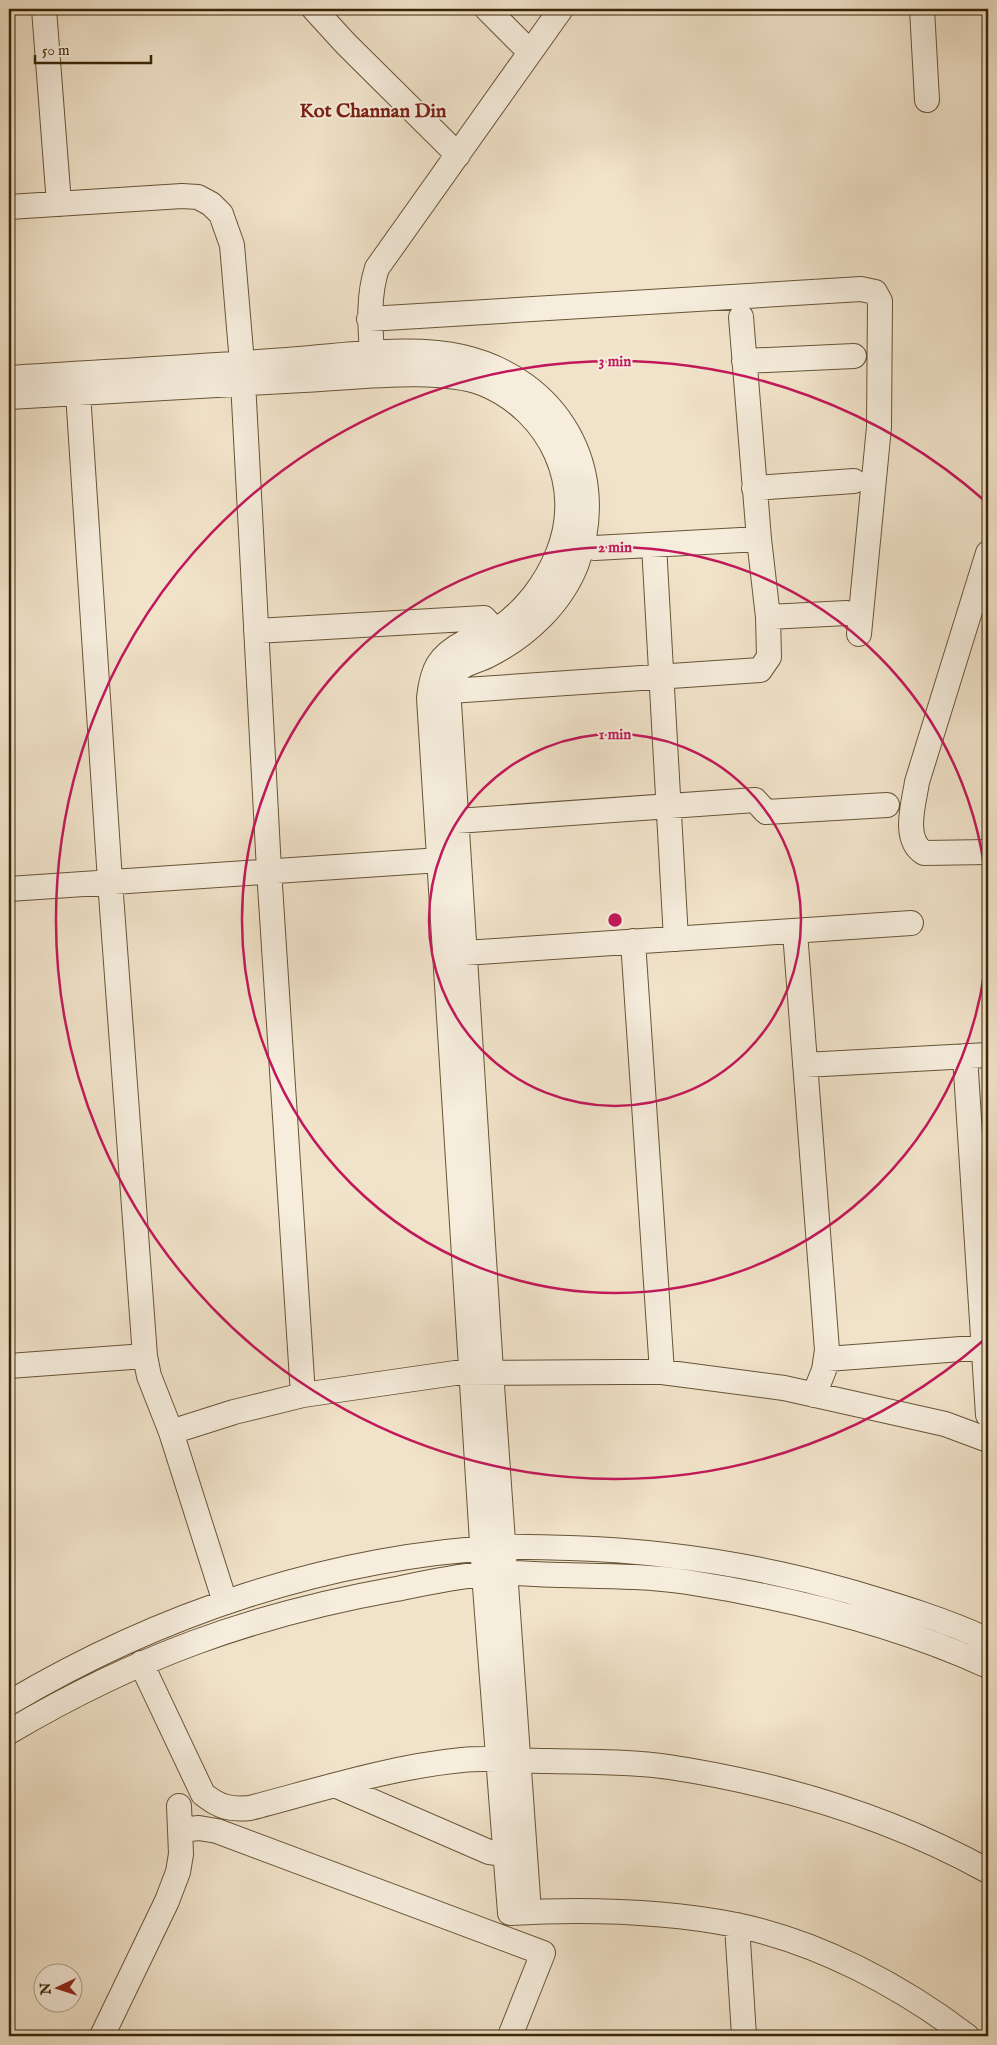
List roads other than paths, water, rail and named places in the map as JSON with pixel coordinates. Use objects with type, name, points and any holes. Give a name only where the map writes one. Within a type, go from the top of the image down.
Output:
[{"type":"street","points":[[44,9],[59,204]]},
{"type":"street","points":[[314,9],[346,44],[458,155]]},
{"type":"street","points":[[488,9],[530,52]]},
{"type":"street","points":[[372,354],[369,319],[370,288],[377,268],[561,9]]},
{"type":"street","points":[[922,9],[927,100]]},
{"type":"street","points":[[9,207],[182,196],[198,198],[211,204],[221,214],[232,245],[242,374],[270,870],[303,1395]]},
{"type":"street","points":[[369,319],[743,294],[861,289],[875,292],[880,301],[879,428],[859,634]]},
{"type":"street","points":[[450,691],[760,670],[769,657],[768,617],[754,488],[741,317]]},
{"type":"street","points":[[9,397],[78,393],[242,374],[372,354],[436,353],[487,364],[513,377],[539,397],[557,415],[571,437],[580,457],[588,498],[583,544],[566,585],[552,606],[519,637],[489,655],[468,663],[457,671],[450,691],[457,820],[449,859]]},
{"type":"street","points":[[744,361],[854,356]]},
{"type":"street","points":[[9,378],[242,374],[440,375],[483,384],[505,395],[527,412],[542,428],[554,446],[561,463],[568,497],[567,518],[558,554],[539,588],[516,614],[495,630],[465,642],[440,659],[431,678],[430,698],[449,859],[494,1548],[507,1574],[509,1760],[505,1854],[519,1913]]},
{"type":"street","points":[[78,393],[110,881],[145,1356],[149,1376],[171,1432],[224,1602]]},
{"type":"street","points":[[754,488],[854,481]]},
{"type":"street","points":[[583,544],[595,548],[759,539]]},
{"type":"street","points":[[654,545],[676,939]]},
{"type":"street","points":[[988,553],[917,782],[911,821],[913,838],[918,849],[924,853],[988,852]]},
{"type":"street","points":[[768,617],[848,613]]},
{"type":"street","points":[[256,631],[484,618],[495,630]]},
{"type":"street","points":[[457,820],[755,800],[766,812],[887,805]]},
{"type":"street","points":[[9,889],[449,859]]},
{"type":"street","points":[[454,953],[911,923]]},
{"type":"street","points":[[795,932],[827,1359],[814,1395]]},
{"type":"street","points":[[633,941],[662,1372]]},
{"type":"street","points":[[805,1065],[977,1055],[988,1415]]},
{"type":"street","points":[[827,1359],[986,1347]]},
{"type":"street","points":[[9,1366],[145,1356]]},
{"type":"street","points":[[171,1432],[234,1412],[303,1395],[419,1378],[482,1372],[662,1372],[784,1388],[945,1424],[988,1440]]},
{"type":"street","points":[[494,1548],[484,1574],[509,1760],[519,1913]]},
{"type":"street","points":[[9,1703],[58,1674],[130,1638],[224,1602],[281,1583],[435,1554],[494,1548],[593,1549],[679,1555],[754,1567],[904,1608],[988,1640]]},
{"type":"street","points":[[9,1732],[63,1700],[141,1663],[201,1638],[273,1615],[347,1597],[484,1574],[604,1576],[686,1582],[826,1611],[898,1632],[988,1666]]},
{"type":"street","points":[[141,1663],[203,1794],[216,1805],[232,1810],[250,1808],[396,1771],[463,1760],[600,1762],[668,1767],[786,1791],[847,1809],[906,1831],[988,1870]]},
{"type":"street","points":[[337,1786],[489,1852],[505,1854]]},
{"type":"street","points":[[102,2036],[167,1900],[178,1872],[181,1854],[179,1806]]},
{"type":"street","points":[[181,1830],[199,1828],[216,1832],[543,1953],[510,2036]]},
{"type":"street","points":[[519,1913],[627,1913],[737,1925],[806,1946],[858,1969],[908,1997],[967,2036]]},
{"type":"street","points":[[737,1925],[744,2036]]},
{"type":"district","name":"Kot Channan Din","points":[[373,111]]}]
